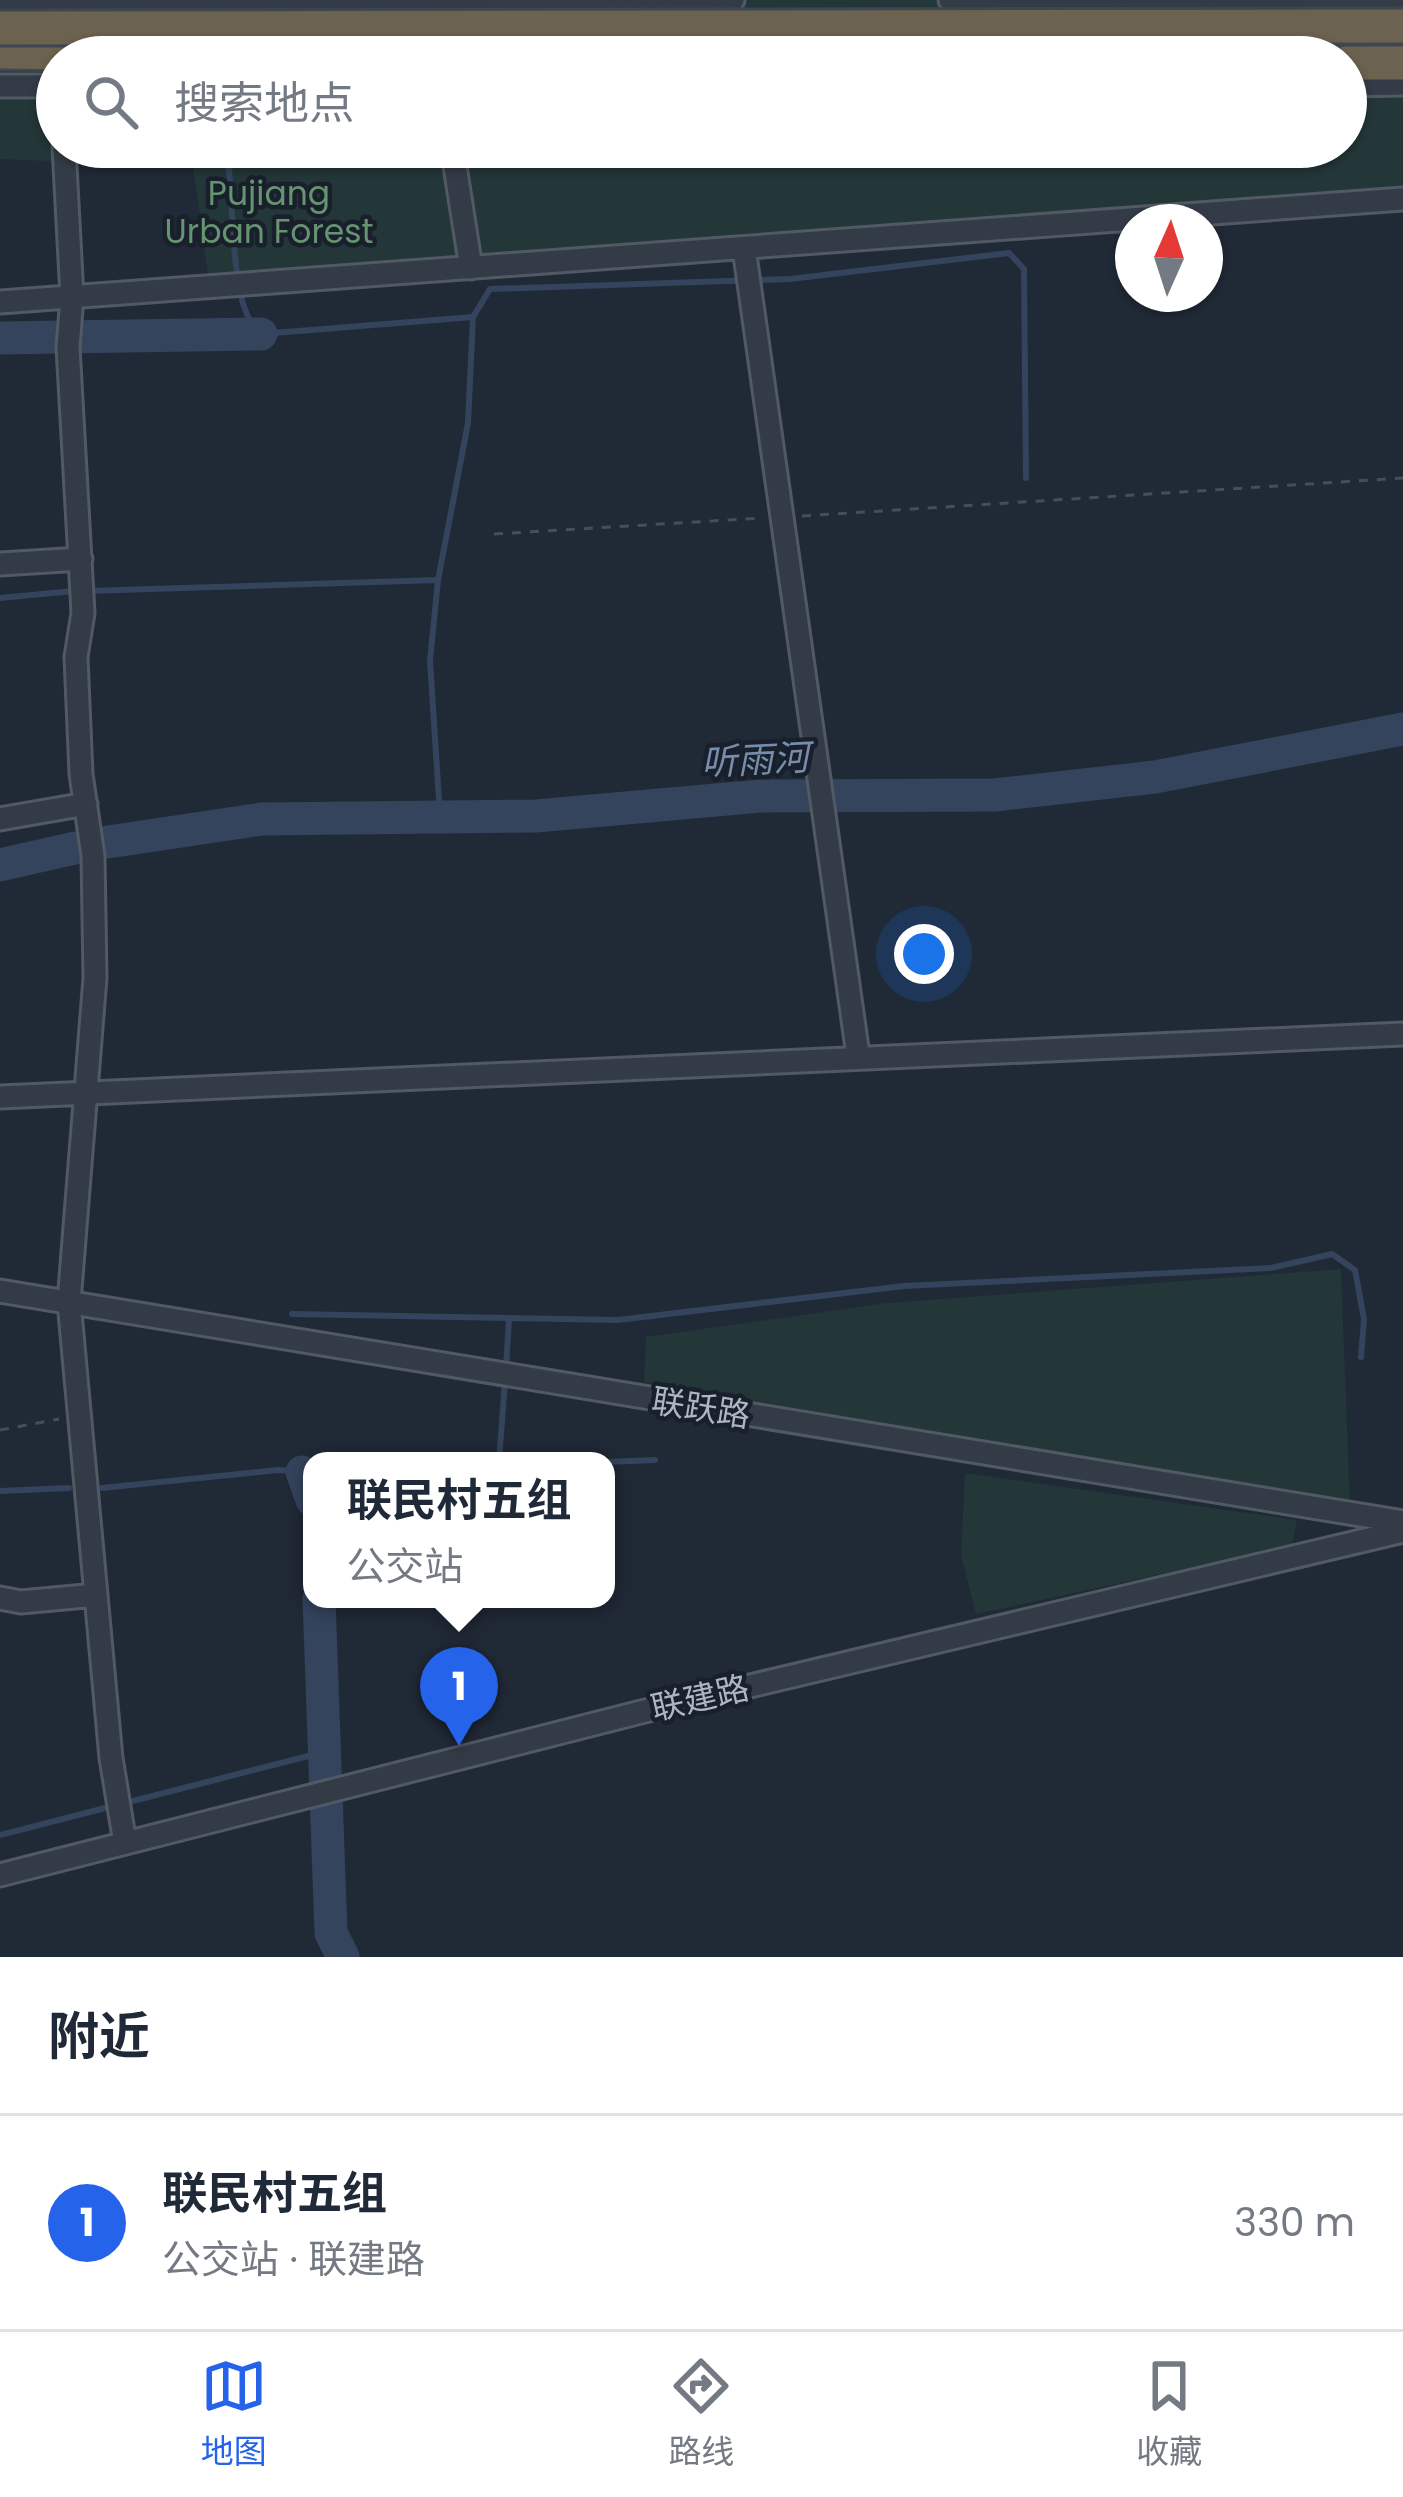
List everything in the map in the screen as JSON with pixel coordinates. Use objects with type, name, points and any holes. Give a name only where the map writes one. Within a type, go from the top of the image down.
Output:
[{"type":"highway","points":[[0,28],[1403,26]]},
{"type":"highway","points":[[0,52],[36,52]]},
{"type":"highway","points":[[1367,63],[1403,62]]},
{"type":"street","points":[[0,3],[733,0]]},
{"type":"street","points":[[950,0],[1403,7]]},
{"type":"street","points":[[439,1],[441,36]]},
{"type":"street","points":[[1367,85],[1403,84]]},
{"type":"street","points":[[0,86],[36,86]]},
{"type":"street","points":[[65,168],[68,347],[82,559],[83,613],[76,657],[93,856],[95,979],[89,1092],[74,1192],[69,1302],[125,1843]]},
{"type":"street","points":[[455,168],[471,268]]},
{"type":"street","points":[[0,302],[70,306],[208,287],[1403,199]]},
{"type":"street","points":[[745,248],[857,1055]]},
{"type":"street","points":[[0,564],[82,559]]},
{"type":"street","points":[[0,819],[86,804]]},
{"type":"street","points":[[0,1097],[1403,1034]]},
{"type":"street","name":"联跃路","points":[[0,1291],[1403,1522]]},
{"type":"street","name":"联建路","points":[[0,1875],[645,1711],[1403,1531]]},
{"type":"street","points":[[0,1598],[21,1602],[96,1595]]},
{"type":"path","points":[[494,534],[1403,478]]},
{"type":"path","points":[[0,1430],[79,1416]]},
{"type":"green space","name":"Pujiang Urban Forest","points":[[0,0],[1403,0],[1403,204],[1223,216],[1223,204],[1115,204],[1115,223],[209,282],[193,168],[1367,168],[1367,36],[36,36],[36,160],[0,159]]},
{"type":"green space","points":[[1341,1269],[1350,1504],[644,1382],[646,1337],[887,1303]]},
{"type":"green space","points":[[965,1473],[1297,1520],[1292,1546],[976,1614],[961,1556]]},
{"type":"waterway","points":[[229,168],[237,276],[250,321],[261,334],[473,317],[468,423],[438,580],[430,661],[440,815]]},
{"type":"waterway","points":[[473,317],[490,289],[790,279],[1009,253],[1024,269],[1026,478]]},
{"type":"waterway","points":[[0,338],[261,334]]},
{"type":"waterway","points":[[87,591],[438,580]]},
{"type":"waterway","points":[[0,598],[74,591]]},
{"type":"waterway","name":"听雨河","points":[[108,842],[262,819],[536,816],[761,796],[994,795],[1155,777],[1403,729]]},
{"type":"waterway","name":"听雨河","points":[[0,865],[75,848]]},
{"type":"waterway","points":[[292,1314],[618,1320],[904,1286],[1271,1268],[1332,1254],[1355,1270],[1364,1319],[1361,1357]]},
{"type":"waterway","points":[[506,1368],[509,1319]]},
{"type":"waterway","points":[[500,1452],[505,1381]]},
{"type":"waterway","points":[[615,1462],[655,1460]]},
{"type":"waterway","points":[[102,1488],[278,1470],[303,1472]]},
{"type":"waterway","points":[[0,1491],[69,1488]]},
{"type":"waterway","points":[[319,1608],[331,1933],[343,1957]]},
{"type":"waterway","points":[[125,1803],[324,1752]]},
{"type":"waterway","points":[[0,1835],[113,1806]]},
{"type":"place","name":"联民村五组","points":[[459,1746]]}]
